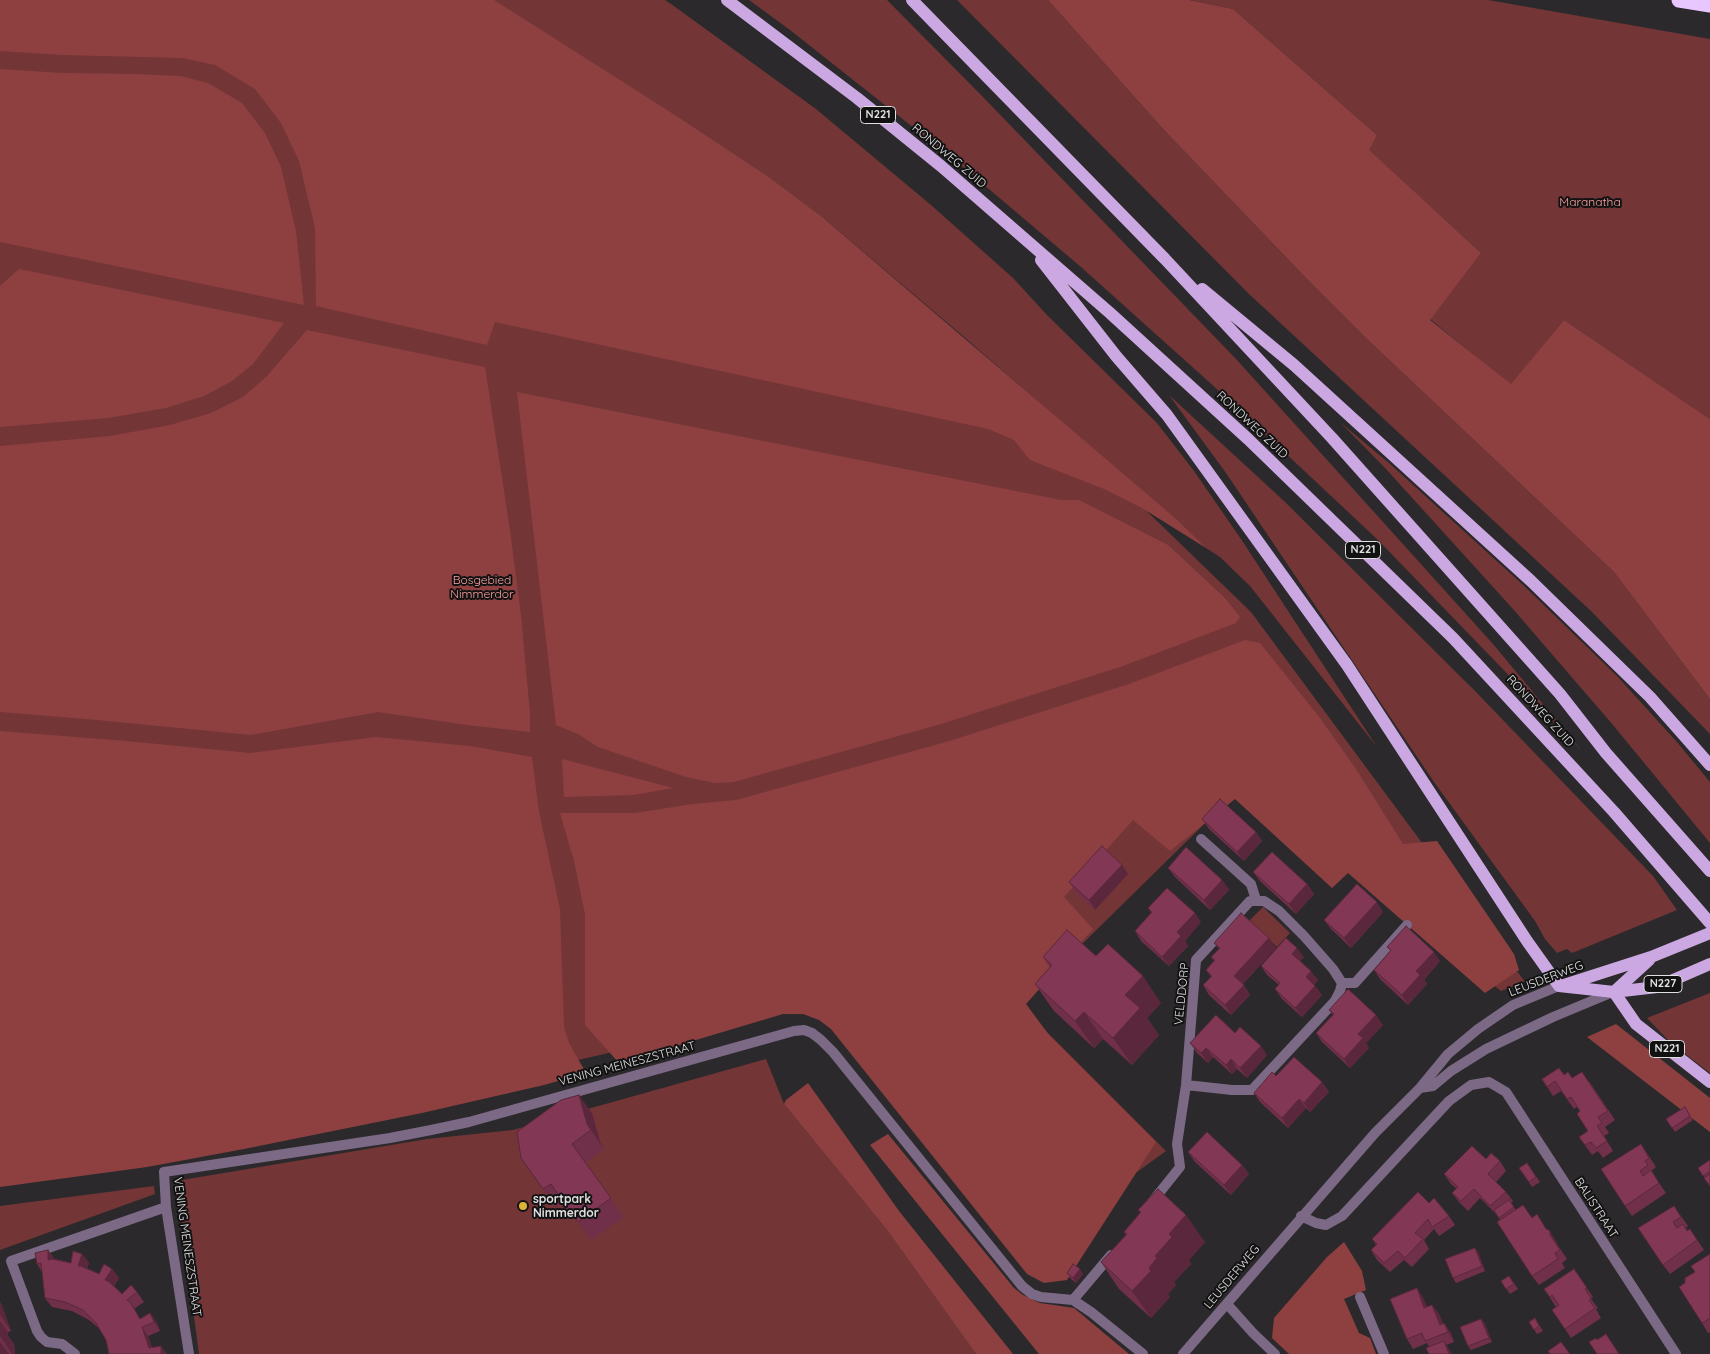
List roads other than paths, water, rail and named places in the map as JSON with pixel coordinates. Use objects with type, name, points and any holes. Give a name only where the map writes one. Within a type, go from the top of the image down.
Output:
[{"type":"highway","points":[[1679,0],[1710,5]]},
{"type":"main road","name":"RONDWEG ZUID","points":[[727,0],[857,98],[1022,236],[1110,313],[1248,439],[1453,638],[1614,812],[1710,923]]},
{"type":"main road","name":"RONDWEG ZUID","points":[[912,0],[1165,259],[1332,438],[1482,604],[1560,694],[1606,753],[1710,871]]},
{"type":"main road","name":"N221","points":[[1022,236],[1116,356],[1166,415],[1257,538],[1347,665],[1531,947],[1559,986]]},
{"type":"main road","points":[[1165,259],[1294,364],[1532,581],[1650,697],[1710,765]]},
{"type":"main road","name":"LEUSDERWEG","points":[[1559,986],[1651,957],[1710,933]]},
{"type":"main road","name":"LEUSDERWEG","points":[[1614,992],[1651,957]]},
{"type":"main road","name":"LEUSDERWEG","points":[[1614,992],[1657,986],[1710,964]]},
{"type":"main road","points":[[1559,986],[1614,992]]},
{"type":"main road","name":"N221","points":[[1614,992],[1636,1024],[1710,1082]]},
{"type":"street","points":[[1201,839],[1251,884],[1256,900],[1264,901],[1279,911],[1304,936],[1327,962],[1342,983]]},
{"type":"street","name":"VELDDORP","points":[[1143,1214],[1180,1167],[1177,1144],[1186,1085],[1196,960],[1250,901],[1256,900]]},
{"type":"street","points":[[1342,983],[1355,983],[1407,925]]},
{"type":"street","points":[[1186,1085],[1232,1090],[1252,1090],[1335,1001],[1342,983]]},
{"type":"street","name":"LEUSDERWEG","points":[[1182,1354],[1301,1216],[1375,1133],[1420,1088],[1448,1054],[1478,1029],[1513,1006],[1559,986]]},
{"type":"street","name":"LEUSDERWEG","points":[[1420,1088],[1433,1086],[1486,1049],[1553,1017],[1614,992]]},
{"type":"street","name":"VENING MEINESZSTRAAT","points":[[189,1354],[166,1207],[164,1172],[390,1138],[468,1122],[794,1031],[804,1030],[812,1033],[833,1052],[1022,1286],[1032,1294],[1040,1297],[1073,1300],[1143,1354]]},
{"type":"street","name":"BALISTRAAT","points":[[1301,1216],[1316,1223],[1326,1225],[1342,1216],[1449,1101],[1471,1085],[1490,1082],[1506,1092],[1676,1354]]},
{"type":"street","points":[[75,1354],[62,1344],[47,1342],[41,1337],[37,1331],[12,1261],[166,1207]]},
{"type":"street","points":[[1073,1300],[1118,1246]]},
{"type":"street","points":[[1360,1297],[1384,1354]]},
{"type":"street","points":[[1227,1304],[1275,1354]]},
{"type":"place","name":"sportpark Nimmerdor","points":[[523,1206]]},
{"type":"park label","name":"Maranatha","points":[[1590,202]]},
{"type":"park label","name":"Bosgebied Nimmerdor","points":[[482,587]]}]
